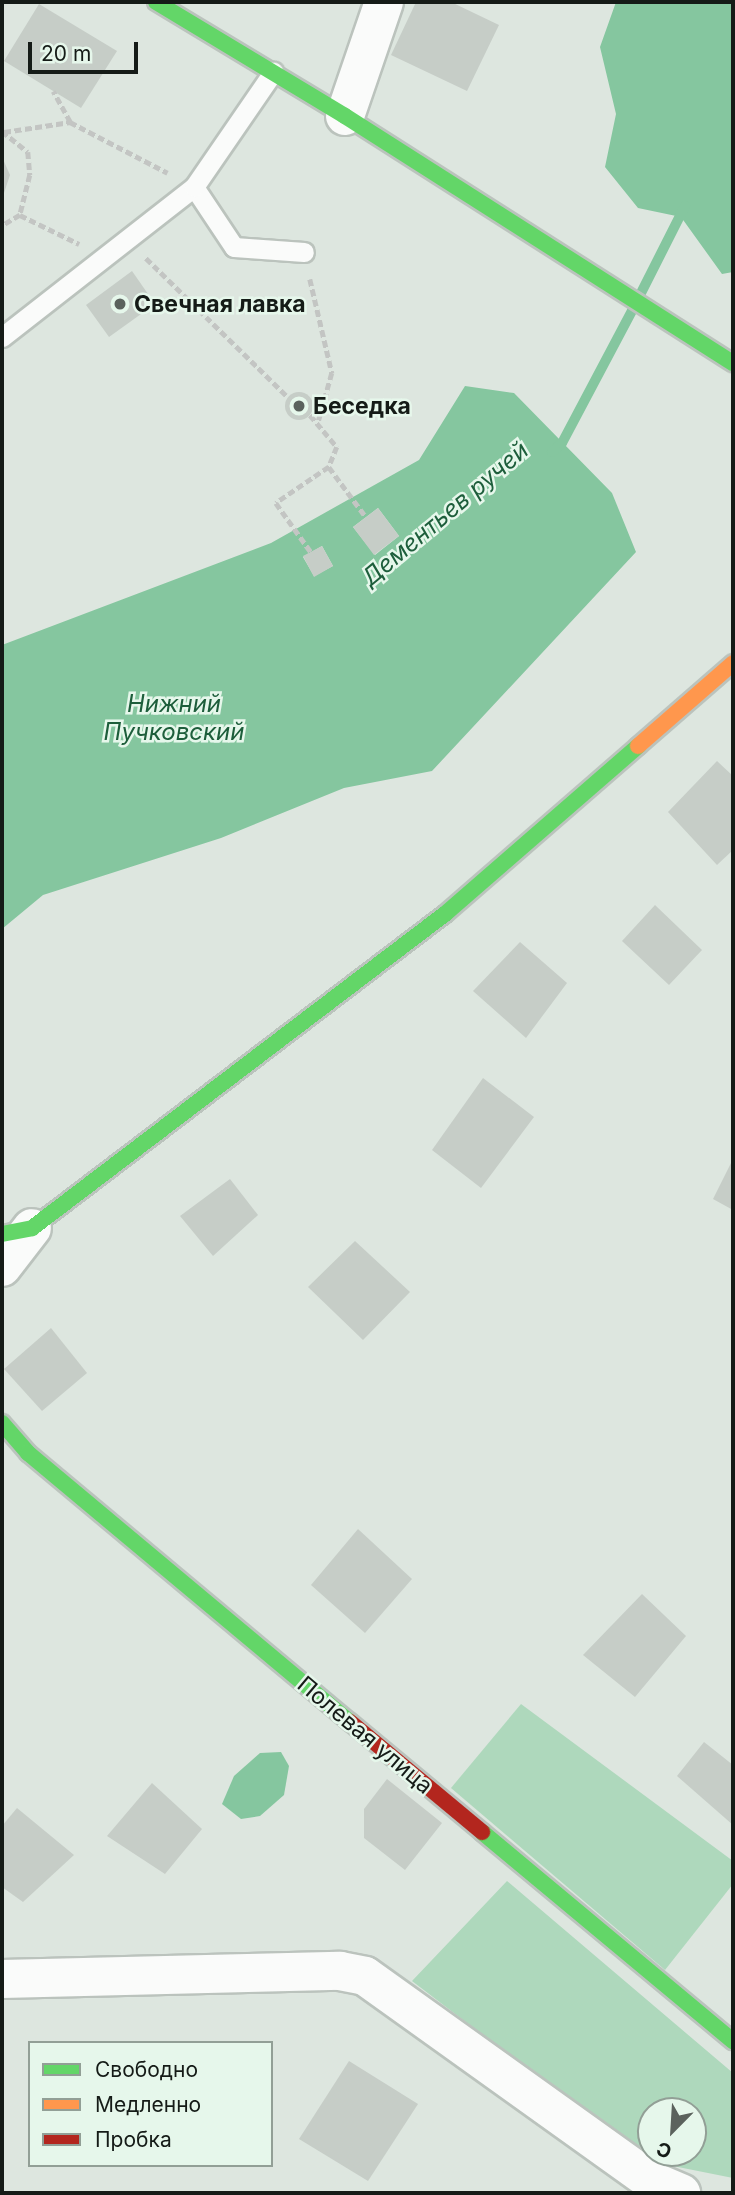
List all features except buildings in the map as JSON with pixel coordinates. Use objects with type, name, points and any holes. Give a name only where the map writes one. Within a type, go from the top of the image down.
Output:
[{"type":"street","points":[[156,2],[345,116],[733,363]]},
{"type":"street","points":[[345,116],[384,2]]},
{"type":"street","points":[[2,1267],[17,1231],[445,914],[733,663]]},
{"type":"street","name":"Полевая улица","points":[[2,1423],[39,1462],[733,2041]]},
{"type":"street","points":[[2,1979],[340,1971],[365,1976],[650,2180],[681,2193]]},
{"type":"lane","points":[[2,337],[108,258],[194,187],[273,72]]},
{"type":"lane","points":[[194,187],[234,247],[304,252]]},
{"type":"path","points":[[53,91],[70,122],[194,187]]},
{"type":"path","points":[[2,132],[70,122]]},
{"type":"path","points":[[2,132],[28,152],[29,191],[20,215],[2,226]]},
{"type":"path","points":[[20,215],[108,258]]},
{"type":"path","points":[[129,241],[288,397]]},
{"type":"path","points":[[304,252],[332,373],[318,424]]},
{"type":"path","points":[[310,415],[337,447],[330,467],[276,503],[310,552]]},
{"type":"path","points":[[330,467],[366,517]]},
{"type":"shaded area","points":[[521,1704],[733,1861],[733,1884],[665,1970],[451,1788]]},
{"type":"shaded area","points":[[507,1881],[733,2073],[733,2178],[678,2167],[707,2167],[707,2097],[637,2097],[637,2153],[412,1981]]},
{"type":"water","points":[[616,2],[733,2],[733,272],[722,274],[681,217],[638,208],[605,167],[616,114],[600,47]]},
{"type":"water","name":"Нижний Пучковский","points":[[465,386],[514,393],[612,493],[636,552],[432,771],[344,788],[221,838],[43,895],[2,929],[2,645],[271,543],[419,460]],"holes":[[[378,508],[399,536],[375,555],[353,527]],[[322,546],[333,566],[314,576],[303,557]]]},
{"type":"water","points":[[281,1752],[289,1766],[284,1795],[260,1816],[241,1819],[222,1804],[234,1776],[260,1753]]},
{"type":"waterway","name":"Дементьев ручей","points":[[640,295],[685,206]]},
{"type":"waterway","name":"Дементьев ручей","points":[[552,452],[562,443],[633,309]]},
{"type":"traffic: fast","points":[[156,2],[345,116],[733,363]]},
{"type":"traffic: fast","points":[[2,1234],[32,1228],[445,914],[638,746]]},
{"type":"traffic: fast","points":[[2,1423],[28,1453],[350,1722]]},
{"type":"traffic: fast","points":[[482,1832],[733,2041]]},
{"type":"traffic: slow","points":[[638,746],[733,663]]},
{"type":"traffic: jam","points":[[350,1722],[482,1832]]},
{"type":"place","name":"Свечная лавка","points":[[120,304]]},
{"type":"place","name":"Беседка","points":[[299,406]]}]
